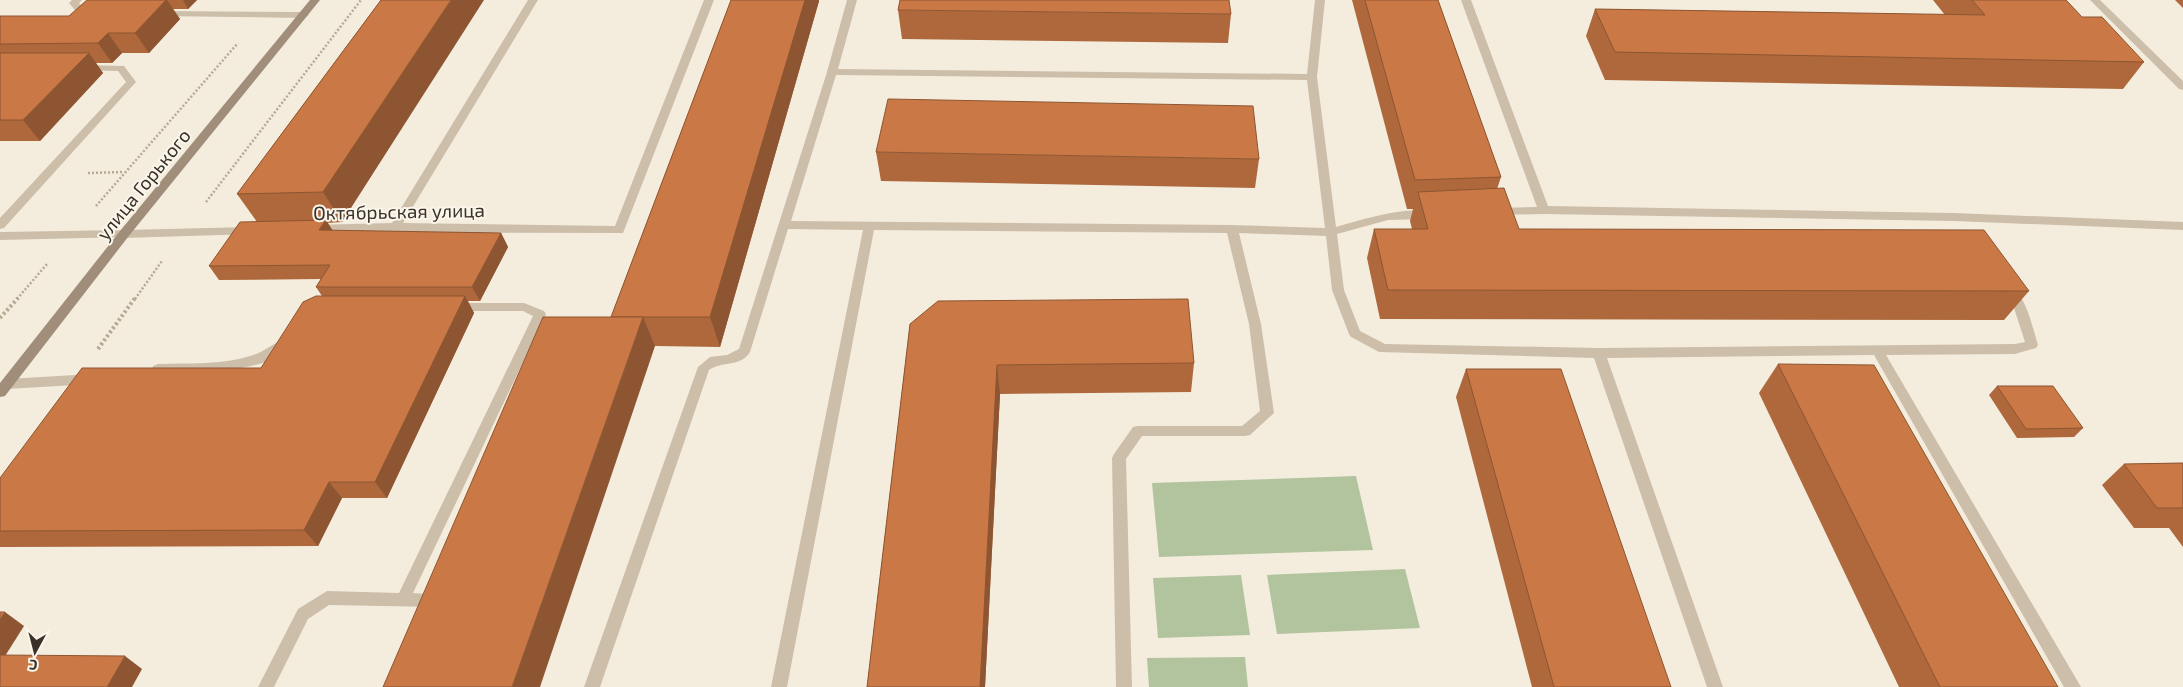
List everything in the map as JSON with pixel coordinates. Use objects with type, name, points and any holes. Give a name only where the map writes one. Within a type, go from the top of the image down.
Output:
[{"type":"main road","name":"улица Горького","points":[[3,388],[124,234],[315,0]]},
{"type":"street","points":[[77,0],[74,3],[82,13],[101,13]]},
{"type":"street","points":[[395,227],[533,0]]},
{"type":"street","name":"Октябрьская улица","points":[[299,230],[395,227],[619,230],[709,0]]},
{"type":"street","points":[[592,687],[704,367],[714,360],[729,360],[744,352],[832,72],[852,0]]},
{"type":"street","points":[[1320,0],[1312,77],[1338,290],[1355,334],[1383,350],[1599,353],[2015,348],[2032,345],[2019,304],[2002,280]]},
{"type":"street","points":[[1466,0],[1544,210]]},
{"type":"street","points":[[2095,0],[2183,87]]},
{"type":"street","points":[[149,14],[304,15]]},
{"type":"street","points":[[0,225],[131,82],[121,68],[75,68]]},
{"type":"street","points":[[832,72],[1312,77]]},
{"type":"street","points":[[1485,212],[1544,210],[1954,217],[2183,226]]},
{"type":"street","points":[[784,225],[1232,229],[1332,232],[1388,216],[1436,214]]},
{"type":"street","points":[[1954,217],[1966,233]]},
{"type":"street","points":[[779,687],[869,226]]},
{"type":"street","points":[[1124,687],[1119,458],[1138,431],[1246,431],[1267,413],[1255,324],[1232,229]]},
{"type":"street","points":[[0,236],[260,231]]},
{"type":"street","points":[[403,599],[540,314],[524,307],[445,307]]},
{"type":"street","points":[[147,370],[236,365],[263,357],[285,346],[294,331]]},
{"type":"street","points":[[1878,350],[2073,687]]},
{"type":"street","points":[[1599,353],[1715,687]]},
{"type":"street","points":[[3,388],[75,380],[100,374]]},
{"type":"street","points":[[266,687],[303,614],[327,598],[439,600],[432,617]]},
{"type":"path","points":[[0,318],[263,14]]},
{"type":"green space","points":[[1356,476],[1373,550],[1159,557],[1152,483]]},
{"type":"green space","points":[[1405,569],[1420,628],[1277,634],[1267,575]]},
{"type":"green space","points":[[1241,575],[1250,635],[1158,638],[1153,578]]},
{"type":"green space","points":[[1245,657],[1248,687],[1149,687],[1147,658]]},
{"type":"building","points":[[87,0],[166,0],[135,33],[108,33],[98,43],[0,44],[0,16],[69,16]]},
{"type":"building","points":[[381,0],[451,0],[323,192],[237,194]]},
{"type":"building","points":[[731,0],[805,0],[710,317],[611,317]]},
{"type":"building","points":[[900,0],[1229,0],[1231,14],[898,10]]},
{"type":"building","points":[[1365,0],[1438,0],[1501,177],[1415,180]]},
{"type":"building","points":[[1972,0],[2066,0],[2082,17],[2102,17],[2144,62],[1615,52],[1595,9],[1985,15]]},
{"type":"building","points":[[0,53],[89,53],[23,120],[0,120]]},
{"type":"building","points":[[888,99],[1253,106],[1259,159],[876,152]]},
{"type":"building","points":[[1504,188],[1519,229],[1984,230],[2029,291],[1388,290],[1374,229],[1428,229],[1418,192]]},
{"type":"building","points":[[326,220],[319,230],[501,233],[472,287],[316,287],[330,265],[209,266],[240,222]]},
{"type":"building","points":[[316,296],[465,296],[375,482],[329,482],[304,530],[0,531],[0,478],[82,368],[261,368],[303,302]]},
{"type":"building","points":[[1188,299],[1194,363],[997,365],[980,687],[867,687],[910,324],[938,301]]},
{"type":"building","points":[[543,317],[643,317],[512,687],[383,687]]},
{"type":"building","points":[[1778,364],[1874,365],[2058,687],[1940,687]]},
{"type":"building","points":[[1466,369],[1561,369],[1671,687],[1554,687]]},
{"type":"building","points":[[1997,386],[2053,386],[2083,428],[2026,429]]},
{"type":"building","points":[[2183,463],[2183,508],[2157,508],[2124,464]]},
{"type":"building","points":[[0,612],[5,612],[0,620]]},
{"type":"building","points":[[0,655],[125,656],[107,687],[0,687]]}]
